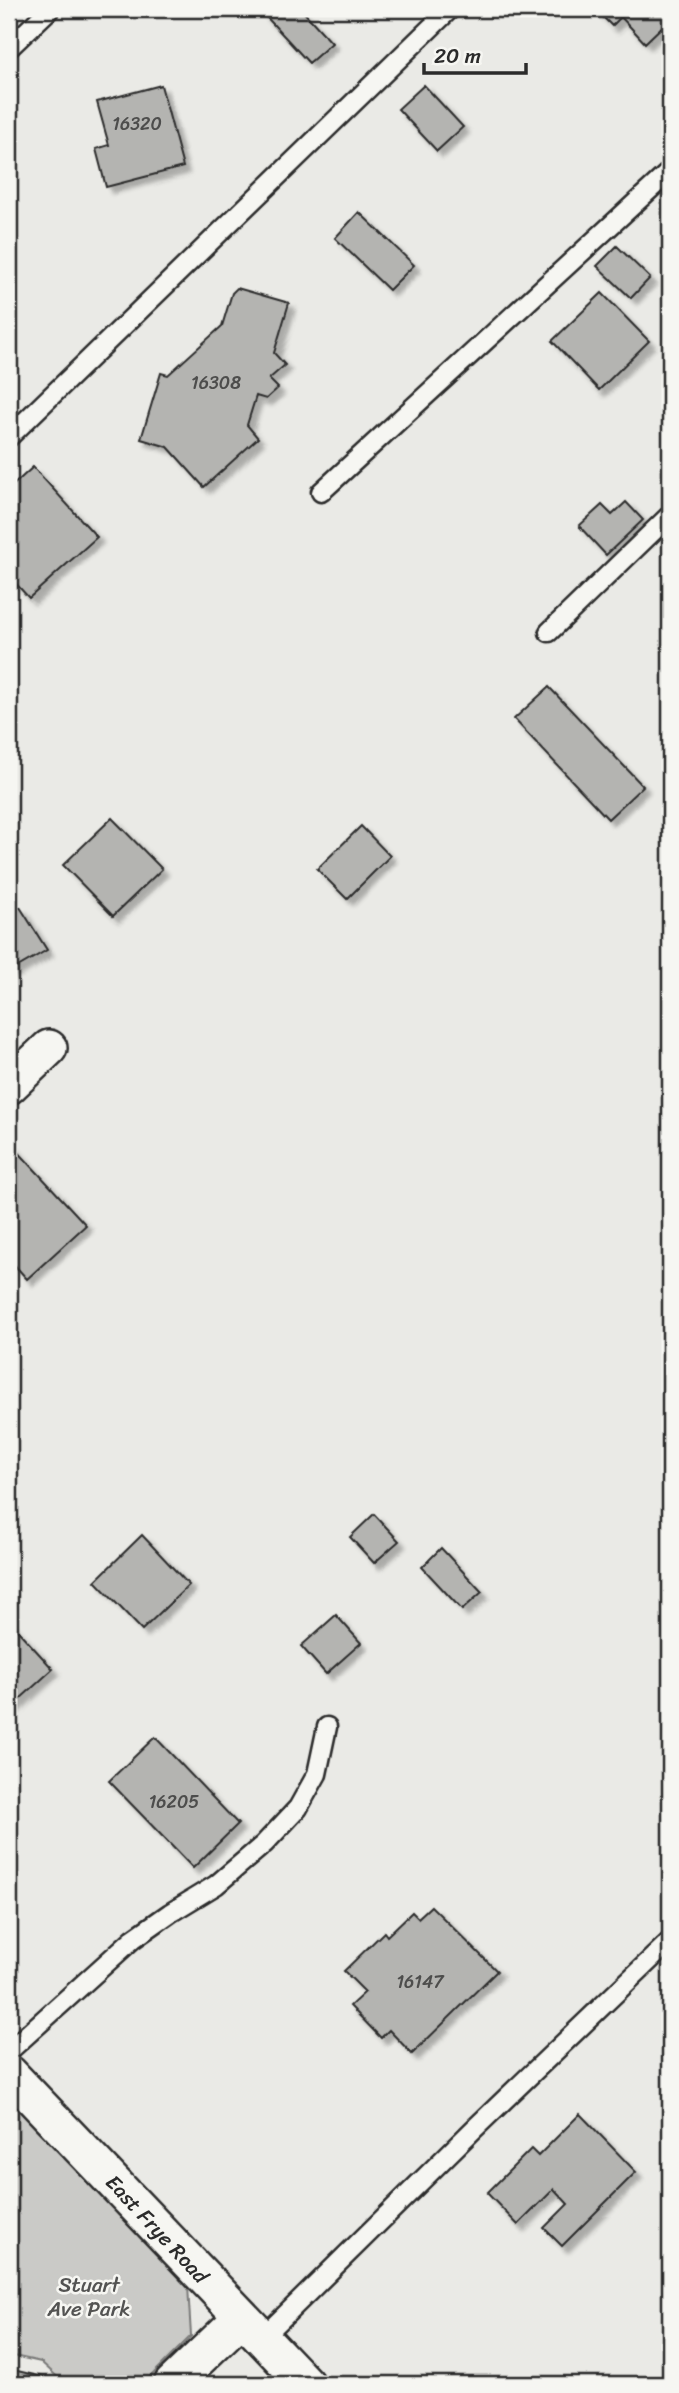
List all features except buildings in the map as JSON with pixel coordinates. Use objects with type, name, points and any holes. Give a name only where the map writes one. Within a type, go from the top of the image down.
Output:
[{"type":"street","points":[[9,1086],[49,1048]]},
{"type":"street","name":"East Frye Road","points":[[9,2073],[306,2384]]},
{"type":"street","points":[[172,2384],[251,2328]]},
{"type":"lane","points":[[9,48],[50,9]]},
{"type":"lane","points":[[9,437],[450,9]]},
{"type":"lane","points":[[321,492],[670,171]]},
{"type":"lane","points":[[549,632],[670,515]]},
{"type":"lane","points":[[9,2051],[134,1939],[216,1885],[264,1844],[298,1808],[317,1774],[327,1727]]},
{"type":"lane","points":[[251,2328],[474,2129],[670,1941]]},
{"type":"green space","name":"Stuart Ave Park","points":[[9,2098],[188,2286],[191,2336],[143,2384],[65,2384],[41,2362],[9,2355]]}]
